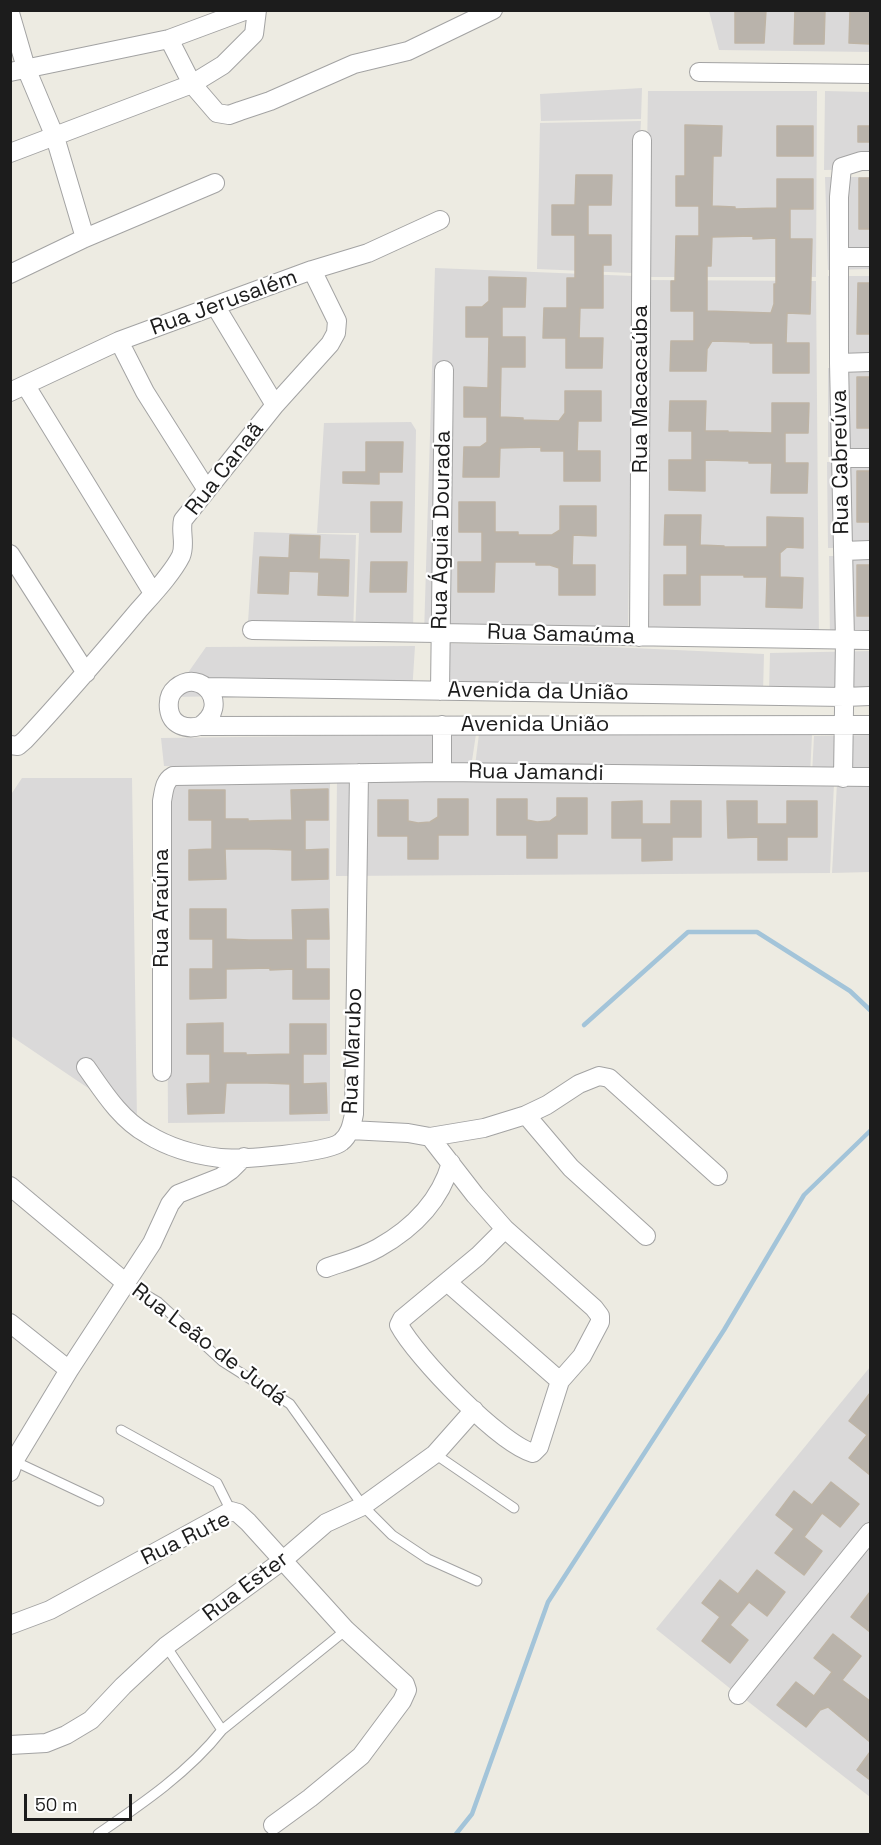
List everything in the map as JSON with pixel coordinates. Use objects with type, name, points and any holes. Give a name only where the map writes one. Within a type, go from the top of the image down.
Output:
[{"type":"street","points":[[18,70],[169,39],[247,10]]},
{"type":"street","points":[[10,153],[192,84],[223,65],[254,34],[258,10]]},
{"type":"street","points":[[169,39],[192,84],[217,113],[228,115],[270,101],[354,64],[408,51],[493,10]]},
{"type":"street","points":[[10,13],[18,70],[55,137],[85,238]]},
{"type":"street","points":[[699,72],[870,74]]},
{"type":"street","name":"Rua Macacaúba","points":[[639,637],[642,140]]},
{"type":"street","name":"Rua Cabreúva","points":[[843,778],[845,640],[839,363],[841,170],[845,165],[866,161]]},
{"type":"street","points":[[10,274],[85,238],[215,183]]},
{"type":"street","name":"Rua Jerusalém","points":[[18,389],[118,341],[312,270],[368,253],[440,220]]},
{"type":"street","points":[[841,257],[870,257]]},
{"type":"street","name":"Rua Canaã","points":[[14,746],[86,673],[153,593],[181,555],[183,520],[275,405],[330,344],[336,333],[337,321],[312,270]]},
{"type":"street","points":[[216,307],[275,405]]},
{"type":"street","points":[[118,341],[145,392],[207,490]]},
{"type":"street","points":[[839,363],[870,362]]},
{"type":"street","name":"Rua Águia Dourada","points":[[440,691],[444,370]]},
{"type":"street","points":[[18,389],[153,593]]},
{"type":"street","points":[[841,458],[870,458]]},
{"type":"street","points":[[843,551],[870,550]]},
{"type":"street","points":[[10,554],[86,673]]},
{"type":"street","name":"Rua Samaúma","points":[[252,630],[870,640]]},
{"type":"street","name":"Avenida da União","points":[[200,726],[193,728],[178,724],[172,719],[168,705],[173,691],[185,683],[199,683],[206,687],[870,696]]},
{"type":"street","points":[[200,726],[207,722],[214,708],[214,700],[206,687]]},
{"type":"street","name":"Avenida da União","points":[[442,725],[442,772]]},
{"type":"street","name":"Avenida União","points":[[200,726],[870,725]]},
{"type":"street","name":"Rua Jamandi","points":[[202,776],[442,772],[870,777]]},
{"type":"street","name":"Rua Marubo","points":[[86,1067],[122,1115],[144,1133],[162,1143],[197,1154],[222,1158],[309,1152],[334,1147],[342,1142],[350,1130],[354,1114],[359,773]]},
{"type":"street","name":"Rua Araúna","points":[[162,1072],[162,801],[165,785],[171,777],[202,776]]},
{"type":"street","points":[[350,1130],[408,1133],[430,1137],[484,1128],[526,1115],[547,1105],[579,1084],[599,1076],[609,1078],[718,1176]]},
{"type":"street","points":[[526,1115],[571,1167],[646,1236]]},
{"type":"street","points":[[430,1137],[475,1195],[505,1228],[600,1316],[600,1322],[582,1356],[560,1381],[539,1447],[536,1451],[530,1452],[504,1437],[448,1386],[399,1325],[402,1318],[478,1256],[505,1228]]},
{"type":"street","points":[[12,1466],[69,1370],[152,1243],[170,1204],[178,1194],[221,1177],[244,1157]]},
{"type":"street","points":[[326,1268],[377,1249],[408,1228],[430,1206],[446,1182],[452,1163]]},
{"type":"street","name":"Rua Leão de Judá","points":[[10,1186],[126,1283]]},
{"type":"street","points":[[447,1282],[560,1381]]},
{"type":"street","points":[[10,1323],[69,1370]]},
{"type":"street","name":"Rua Ester","points":[[10,1745],[46,1743],[66,1735],[91,1720],[166,1646],[282,1561],[326,1523],[363,1506],[435,1454],[474,1410]]},
{"type":"street","name":"Rua Rute","points":[[10,1625],[50,1610],[231,1511],[238,1513],[346,1630],[405,1684],[407,1690],[399,1706],[360,1756],[310,1798],[273,1825]]},
{"type":"street","points":[[738,1695],[870,1532]]},
{"type":"lane","name":"Rua Leão de Judá","points":[[126,1283],[158,1302],[222,1361],[290,1404],[363,1506],[392,1535],[428,1559],[477,1581]]},
{"type":"lane","points":[[121,1430],[217,1483],[231,1511]]},
{"type":"lane","points":[[435,1454],[514,1508]]},
{"type":"lane","points":[[12,1466],[99,1501]]},
{"type":"lane","points":[[98,1834],[128,1814],[181,1771],[208,1748],[222,1730],[346,1630]]},
{"type":"lane","points":[[166,1646],[222,1730]]},
{"type":"shaded area","points":[[709,11],[870,11],[870,52],[719,50]]},
{"type":"shaded area","points":[[642,88],[641,119],[541,121],[540,94]]},
{"type":"shaded area","points":[[648,91],[817,91],[816,277],[645,277]]},
{"type":"shaded area","points":[[825,91],[870,92],[870,169],[824,170]]},
{"type":"shaded area","points":[[641,121],[632,273],[537,269],[540,123]]},
{"type":"shaded area","points":[[825,177],[870,177],[870,269],[828,270]]},
{"type":"shaded area","points":[[435,268],[633,276],[628,634],[424,635]]},
{"type":"shaded area","points":[[828,276],[870,276],[870,361],[829,361]]},
{"type":"shaded area","points":[[646,280],[816,281],[819,643],[637,635]]},
{"type":"shaded area","points":[[828,368],[870,368],[870,457],[828,457]]},
{"type":"shaded area","points":[[411,422],[416,430],[413,635],[355,636],[359,533],[317,533],[324,423]]},
{"type":"shaded area","points":[[827,462],[870,462],[870,548],[828,548]]},
{"type":"shaded area","points":[[254,532],[356,535],[353,636],[247,637]]},
{"type":"shaded area","points":[[829,556],[870,556],[870,642],[830,642]]},
{"type":"shaded area","points":[[435,643],[610,647],[764,654],[763,693],[432,688]]},
{"type":"shaded area","points":[[415,646],[412,693],[171,697],[206,647]]},
{"type":"shaded area","points":[[870,651],[870,694],[769,692],[770,653]]},
{"type":"shaded area","points":[[476,734],[470,774],[359,773],[164,766],[161,738]]},
{"type":"shaded area","points":[[479,734],[812,735],[810,775],[474,774]]},
{"type":"shaded area","points":[[870,735],[870,776],[812,775],[814,736]]},
{"type":"shaded area","points":[[22,778],[132,778],[137,1121],[11,1036],[10,796]]},
{"type":"shaded area","points":[[337,778],[834,783],[830,873],[336,876]]},
{"type":"shaded area","points":[[166,779],[330,783],[330,1121],[168,1123]]},
{"type":"shaded area","points":[[837,783],[870,783],[870,872],[832,873]]},
{"type":"shaded area","points":[[870,1367],[870,1529],[737,1694],[656,1629]]},
{"type":"shaded area","points":[[870,1536],[870,1797],[741,1696]]},
{"type":"building","points":[[735,10],[766,10],[764,43],[735,43]]},
{"type":"building","points":[[795,10],[825,10],[824,44],[794,44]]},
{"type":"building","points":[[850,10],[870,10],[870,44],[849,43]]},
{"type":"building","points":[[685,125],[722,126],[721,156],[713,156],[712,206],[735,207],[735,209],[777,208],[777,179],[813,179],[813,209],[790,209],[790,239],[812,239],[810,314],[787,313],[786,343],[809,343],[809,373],[773,373],[773,343],[712,341],[707,349],[706,371],[670,371],[671,341],[694,341],[694,311],[671,311],[671,281],[675,281],[676,236],[699,236],[699,206],[676,206],[676,176],[685,176]],"holes":[[[753,236],[753,239],[776,238],[776,284],[774,284],[774,304],[771,313],[707,311],[707,266],[711,266],[712,237]]]},
{"type":"building","points":[[777,126],[813,126],[813,156],[777,156]]},
{"type":"building","points":[[858,126],[870,126],[870,142],[858,142]]},
{"type":"building","points":[[576,175],[612,175],[611,205],[588,205],[588,235],[611,235],[611,265],[603,265],[603,308],[580,308],[579,338],[603,338],[602,368],[566,368],[566,338],[543,338],[544,308],[567,308],[567,278],[575,278],[575,235],[552,235],[552,205],[575,205]]},
{"type":"building","points":[[859,178],[870,178],[870,229],[859,229]]},
{"type":"building","points":[[489,277],[526,278],[525,307],[502,307],[502,337],[525,337],[525,367],[501,367],[500,417],[559,421],[565,413],[565,391],[601,391],[601,421],[578,421],[577,451],[600,451],[600,481],[564,481],[564,451],[541,451],[541,447],[500,448],[499,477],[463,477],[464,447],[480,447],[487,442],[487,417],[464,417],[464,387],[488,388],[489,337],[466,337],[466,307],[482,307],[489,301]]},
{"type":"building","points":[[858,283],[870,283],[870,334],[857,334]]},
{"type":"building","points":[[857,377],[870,377],[870,428],[857,428]]},
{"type":"building","points":[[670,401],[706,401],[705,431],[772,433],[772,403],[809,403],[808,433],[785,433],[785,463],[808,463],[807,493],[771,493],[772,463],[705,460],[705,491],[669,490],[669,460],[692,460],[692,431],[669,431]]},
{"type":"building","points":[[366,442],[403,442],[402,472],[379,472],[379,484],[343,483],[343,472],[366,472]]},
{"type":"building","points":[[857,471],[870,471],[870,522],[857,522]]},
{"type":"building","points":[[371,502],[402,502],[401,532],[371,532]]},
{"type":"building","points":[[459,502],[495,502],[495,532],[518,532],[518,535],[552,535],[560,530],[560,506],[596,506],[596,536],[573,535],[572,565],[595,565],[595,595],[559,595],[559,568],[550,565],[536,565],[536,562],[495,562],[494,592],[458,592],[458,562],[482,562],[482,532],[459,532]]},
{"type":"building","points":[[665,515],[701,515],[700,545],[724,547],[767,547],[767,517],[803,518],[803,548],[787,547],[780,553],[780,577],[803,578],[802,608],[766,607],[767,577],[744,577],[744,575],[700,575],[700,605],[664,605],[664,575],[687,575],[687,545],[664,545]]},
{"type":"building","points":[[290,535],[320,536],[319,559],[349,560],[348,596],[318,595],[319,572],[289,571],[288,594],[258,593],[260,557],[289,558]]},
{"type":"building","points":[[371,562],[407,562],[406,592],[370,592]]},
{"type":"building","points":[[857,565],[870,565],[870,616],[857,616]]},
{"type":"building","points":[[328,789],[328,820],[305,820],[305,850],[328,849],[328,879],[292,880],[292,850],[225,849],[226,879],[189,880],[189,850],[212,849],[212,820],[189,820],[189,790],[225,790],[225,819],[248,819],[248,821],[292,820],[291,790]]},
{"type":"building","points":[[557,798],[587,798],[587,834],[557,834],[557,858],[527,858],[527,835],[497,835],[497,799],[527,799],[527,820],[537,822],[550,821],[557,816]]},
{"type":"building","points":[[438,799],[468,799],[468,835],[438,835],[438,859],[408,859],[408,836],[378,836],[378,800],[408,800],[408,821],[418,823],[430,822],[438,817]]},
{"type":"building","points":[[642,801],[642,824],[671,824],[671,801],[701,801],[701,837],[672,837],[672,860],[642,861],[642,838],[612,838],[612,802]]},
{"type":"building","points":[[727,801],[757,801],[757,824],[787,824],[787,801],[817,801],[817,837],[787,837],[787,860],[758,860],[758,837],[728,838]]},
{"type":"building","points":[[190,909],[226,909],[226,939],[293,940],[292,910],[328,909],[329,939],[306,939],[306,969],[329,969],[329,999],[293,999],[293,969],[270,970],[270,968],[226,969],[226,998],[190,999],[190,969],[213,969],[213,939],[190,939]]},
{"type":"building","points":[[223,1023],[223,1053],[246,1053],[246,1055],[290,1054],[290,1024],[326,1024],[326,1054],[303,1054],[303,1084],[326,1083],[327,1113],[290,1114],[290,1084],[226,1083],[224,1113],[188,1114],[187,1084],[210,1083],[210,1054],[187,1054],[187,1024]]},
{"type":"building","points":[[870,1393],[870,1475],[849,1458],[867,1435],[849,1421]]},
{"type":"building","points":[[831,1482],[859,1504],[840,1527],[822,1513],[804,1537],[822,1551],[804,1575],[775,1553],[794,1529],[776,1515],[794,1491],[812,1505]]},
{"type":"building","points":[[757,1570],[785,1592],[767,1616],[749,1602],[730,1625],[748,1640],[730,1663],[702,1641],[720,1617],[702,1603],[720,1580],[738,1594]]},
{"type":"building","points":[[870,1592],[870,1632],[851,1617]]},
{"type":"building","points":[[833,1634],[861,1656],[842,1680],[870,1701],[870,1742],[828,1707],[820,1710],[806,1727],[777,1705],[796,1682],[814,1696],[832,1672],[814,1658]]},
{"type":"building","points":[[870,1752],[870,1780],[857,1770]]},
{"type":"waterway","points":[[584,1025],[688,932],[757,932],[850,991],[870,1010]]},
{"type":"waterway","points":[[456,1834],[472,1814],[548,1602],[724,1330],[804,1195],[870,1131]]}]
